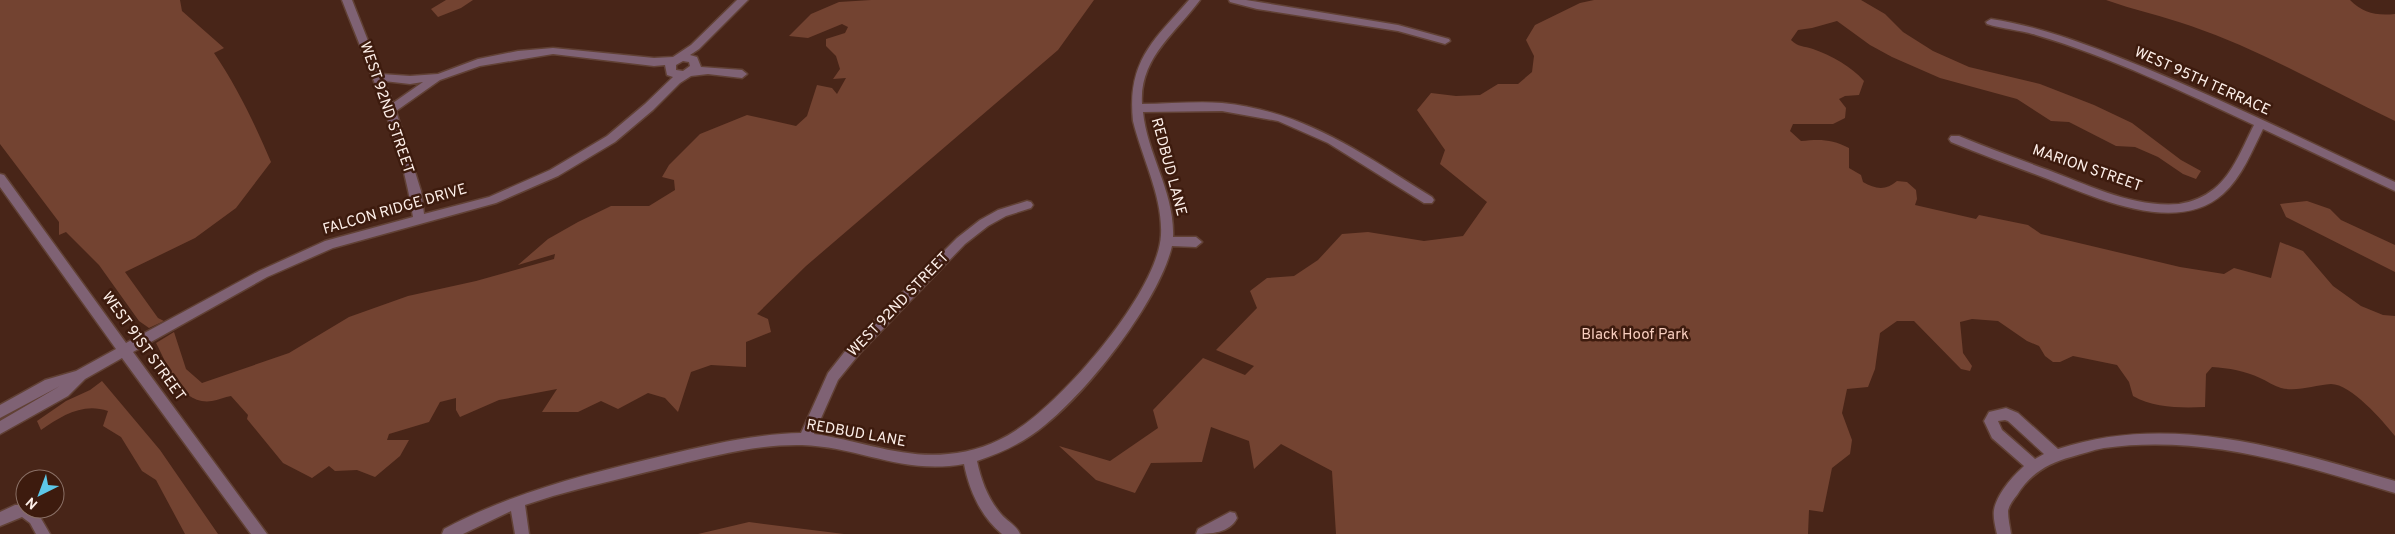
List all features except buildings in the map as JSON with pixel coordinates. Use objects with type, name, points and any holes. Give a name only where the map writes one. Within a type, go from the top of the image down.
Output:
[{"type":"street","name":"WEST 92ND STREET","points":[[347,0],[379,77],[390,110],[415,191],[419,218]]},
{"type":"street","points":[[673,65],[695,47],[743,0]]},
{"type":"street","name":"REDBUD LANE","points":[[449,534],[466,524],[517,502],[584,480],[708,451],[776,440],[805,439],[854,447],[903,459],[924,461],[970,456],[995,448],[1021,436],[1065,401],[1146,294],[1160,265],[1168,225],[1142,141],[1136,108],[1138,85],[1147,58],[1195,0]]},
{"type":"street","points":[[1234,0],[1257,6],[1398,28],[1445,41]]},
{"type":"street","name":"WEST 95TH TERRACE","points":[[1991,22],[2019,26],[2050,35],[2148,73],[2395,187]]},
{"type":"street","points":[[695,47],[696,62]]},
{"type":"street","points":[[379,77],[410,80],[439,77],[478,63],[518,55],[553,51],[673,65],[690,57],[708,70]]},
{"type":"street","name":"FALCON RIDGE DRIVE","points":[[80,375],[263,274],[329,244],[419,218],[492,200],[554,173],[611,139],[650,107],[664,92],[694,69],[696,62]]},
{"type":"street","points":[[673,65],[678,75],[708,70],[742,74]]},
{"type":"street","name":"FALCON RIDGE DRIVE","points":[[664,92],[673,65]]},
{"type":"street","points":[[390,110],[439,77]]},
{"type":"street","points":[[1136,108],[1222,108],[1280,118],[1332,140],[1428,200]]},
{"type":"street","name":"MARION STREET","points":[[1955,140],[2105,196],[2141,205],[2171,207],[2197,203],[2218,192],[2230,178],[2260,124]]},
{"type":"street","name":"WEST 91ST STREET","points":[[0,178],[260,534]]},
{"type":"street","name":"WEST 92ND STREET","points":[[805,439],[834,377],[855,349],[961,242],[984,223],[1002,213],[1027,206]]},
{"type":"street","points":[[1166,240],[1196,242]]},
{"type":"street","points":[[0,412],[50,384],[80,375]]},
{"type":"street","points":[[0,428],[63,392],[80,375]]},
{"type":"street","points":[[2032,465],[1997,434],[1992,421],[1994,416],[2006,414],[2013,417],[2054,454]]},
{"type":"street","points":[[2004,534],[2001,511],[2005,499],[2016,482],[2032,465],[2054,454],[2106,442],[2149,438],[2189,438],[2265,450],[2395,487]]},
{"type":"street","points":[[970,456],[977,491],[990,511],[1013,534]]},
{"type":"street","points":[[517,502],[522,534]]},
{"type":"street","points":[[0,520],[14,512],[30,511],[37,519],[44,534]]},
{"type":"street","points":[[1203,534],[1230,518]]},
{"type":"green space","points":[[0,0],[180,0],[182,11],[224,48],[214,53],[245,106],[271,162],[236,208],[195,238],[125,272],[158,318],[164,321],[149,328],[139,321],[99,265],[66,232],[59,235],[59,222],[0,144]]},
{"type":"green space","points":[[446,0],[473,0],[461,8],[438,17],[431,9]]},
{"type":"green space","points":[[871,0],[1094,0],[1058,50],[806,266],[757,314],[768,319],[771,332],[746,342],[746,367],[711,365],[691,372],[678,412],[665,398],[648,393],[618,409],[601,401],[578,412],[542,412],[557,389],[499,400],[460,417],[456,410],[456,398],[440,402],[429,422],[389,434],[387,440],[409,440],[400,456],[375,477],[357,470],[335,471],[329,466],[312,478],[283,463],[247,419],[248,415],[231,396],[212,401],[201,401],[183,391],[156,343],[174,332],[186,369],[202,383],[289,353],[349,317],[408,296],[476,281],[554,259],[555,254],[518,265],[548,239],[611,206],[649,206],[675,190],[674,180],[662,177],[669,165],[700,134],[747,115],[796,126],[807,116],[817,85],[832,88],[837,94],[846,78],[833,79],[840,69],[836,56],[826,46],[826,39],[845,33],[848,27],[842,24],[808,38],[789,36],[811,14],[839,2]]},
{"type":"green space","name":"Black Hoof Park","points":[[1594,0],[1861,0],[1885,14],[1903,32],[1933,51],[1969,67],[2040,84],[2094,105],[2132,123],[2181,160],[2201,171],[2196,179],[2183,174],[2158,157],[2135,147],[2116,146],[2069,122],[2051,121],[2017,99],[1940,78],[1892,57],[1870,45],[1837,21],[1798,30],[1791,40],[1799,45],[1834,58],[1864,81],[1859,95],[1845,96],[1839,99],[1846,108],[1845,118],[1833,124],[1793,124],[1790,131],[1801,141],[1826,140],[1849,148],[1849,168],[1861,175],[1863,182],[1867,184],[1885,188],[1897,181],[1907,182],[1916,190],[1917,199],[1915,205],[1976,219],[1979,215],[2028,225],[2041,234],[2180,267],[2224,274],[2234,268],[2271,278],[2280,242],[2303,251],[2333,286],[2361,306],[2383,315],[2395,316],[2395,436],[2366,404],[2348,390],[2339,386],[2331,384],[2287,389],[2231,369],[2212,367],[2206,374],[2205,407],[2177,407],[2150,403],[2133,396],[2129,382],[2117,365],[2073,356],[2060,362],[2053,362],[2045,356],[2039,346],[2027,341],[1998,321],[1972,319],[1960,322],[1963,353],[1972,366],[1970,371],[1961,369],[1914,321],[1897,321],[1880,333],[1875,369],[1868,387],[1847,389],[1842,413],[1852,440],[1850,454],[1832,468],[1823,512],[1809,510],[1808,534],[1336,534],[1332,471],[1281,444],[1254,469],[1249,441],[1211,427],[1202,462],[1151,463],[1135,493],[1096,480],[1059,446],[1110,461],[1158,428],[1153,410],[1203,358],[1245,375],[1254,366],[1216,350],[1257,308],[1250,291],[1267,278],[1294,276],[1318,260],[1342,234],[1368,232],[1424,241],[1463,236],[1487,202],[1440,164],[1445,150],[1417,110],[1431,93],[1456,96],[1480,95],[1498,84],[1518,84],[1532,72],[1534,56],[1526,40],[1535,25],[1580,3]]},
{"type":"green space","points":[[2106,0],[2350,0],[2370,13],[2395,14],[2395,121],[2243,46],[2180,22]]},
{"type":"green space","points":[[2307,201],[2330,209],[2341,220],[2395,245],[2395,272],[2286,217],[2280,204]]},
{"type":"green space","points":[[102,381],[160,450],[218,534],[185,534],[156,480],[142,471],[121,437],[103,426],[108,411],[90,408],[81,409],[64,415],[41,430],[37,421],[66,401],[90,390]]},
{"type":"green space","points":[[749,522],[844,534],[698,534]]}]
